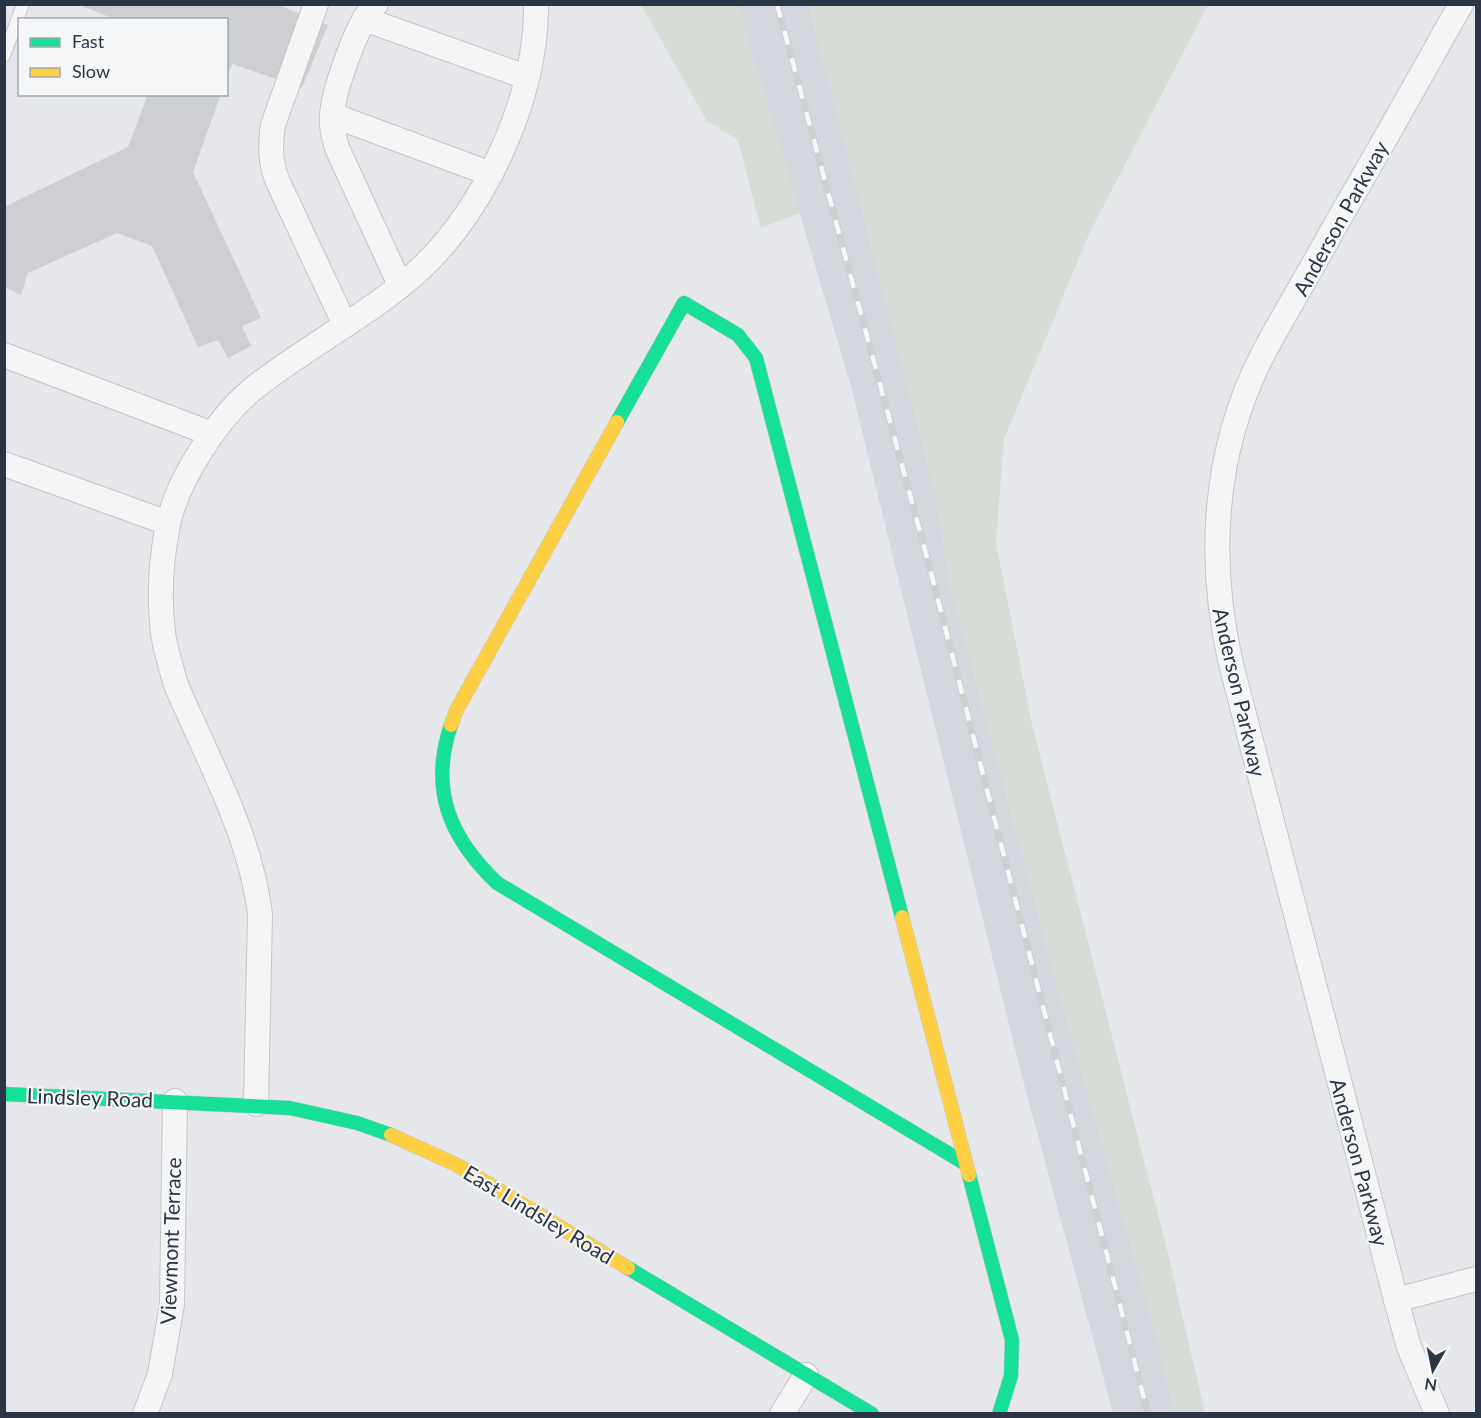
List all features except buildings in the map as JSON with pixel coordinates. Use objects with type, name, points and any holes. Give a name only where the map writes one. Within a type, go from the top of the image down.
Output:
[{"type":"street","points":[[316,4],[273,125],[270,146],[272,166],[278,182],[345,325]]},
{"type":"street","points":[[256,1104],[260,914],[257,891],[243,841],[175,682],[163,635],[161,602],[168,522],[186,480],[212,434],[228,413],[253,389],[400,285],[428,262],[442,244],[491,174],[511,127],[526,77],[536,4]]},
{"type":"street","name":"Anderson Parkway","points":[[1437,1413],[1409,1347],[1396,1300],[1222,627],[1215,551],[1222,473],[1232,433],[1262,357],[1461,4]]},
{"type":"street","points":[[400,285],[337,148],[332,115],[336,93],[370,12],[526,77]]},
{"type":"street","points":[[332,115],[491,174]]},
{"type":"street","points":[[966,1164],[497,883],[469,855],[450,821],[441,777],[445,742],[456,711],[684,303],[738,335],[756,358],[1012,1340],[1011,1376],[999,1413]]},
{"type":"street","points":[[4,355],[212,434]]},
{"type":"street","points":[[4,464],[168,522]]},
{"type":"street","name":"Lindsley Road","points":[[4,1094],[175,1101]]},
{"type":"street","name":"East Lindsley Road","points":[[175,1101],[256,1104],[312,1112],[357,1123],[424,1149],[457,1165],[872,1413]]},
{"type":"street","name":"Viewmont Terrace","points":[[145,1413],[160,1374],[172,1304],[175,1101]]},
{"type":"street","points":[[1396,1300],[1476,1279]]},
{"type":"street","points":[[782,1413],[806,1374]]},
{"type":"lane","points":[[4,56],[23,4]]},
{"type":"shaded area","points":[[641,5],[738,5],[800,213],[761,228],[738,140],[707,121]]},
{"type":"shaded area","points":[[738,5],[809,5],[936,495],[949,580],[1063,1007],[1157,1337],[1175,1413],[1113,1413],[1020,1069],[850,383]]},
{"type":"shaded area","points":[[809,5],[1208,5],[1089,234],[1004,439],[996,543],[1032,724],[1168,1254],[1205,1413],[1175,1413],[1157,1337],[1063,1007],[949,580],[936,495]]},
{"type":"railway","points":[[777,4],[929,565],[1148,1414]]},
{"type":"traffic: fast","points":[[617,422],[684,303],[738,335],[756,358],[902,917]]},
{"type":"traffic: fast","points":[[451,725],[442,771],[443,792],[448,812],[467,848],[497,883],[966,1164]]},
{"type":"traffic: fast","points":[[4,1094],[290,1108],[357,1123],[391,1135]]},
{"type":"traffic: fast","points":[[969,1175],[1012,1340],[1011,1376],[999,1414]]},
{"type":"traffic: fast","points":[[628,1268],[872,1414]]},
{"type":"traffic: slow","points":[[451,725],[456,711],[617,422]]},
{"type":"traffic: slow","points":[[902,917],[969,1175]]},
{"type":"traffic: slow","points":[[391,1135],[457,1165],[628,1268]]}]
